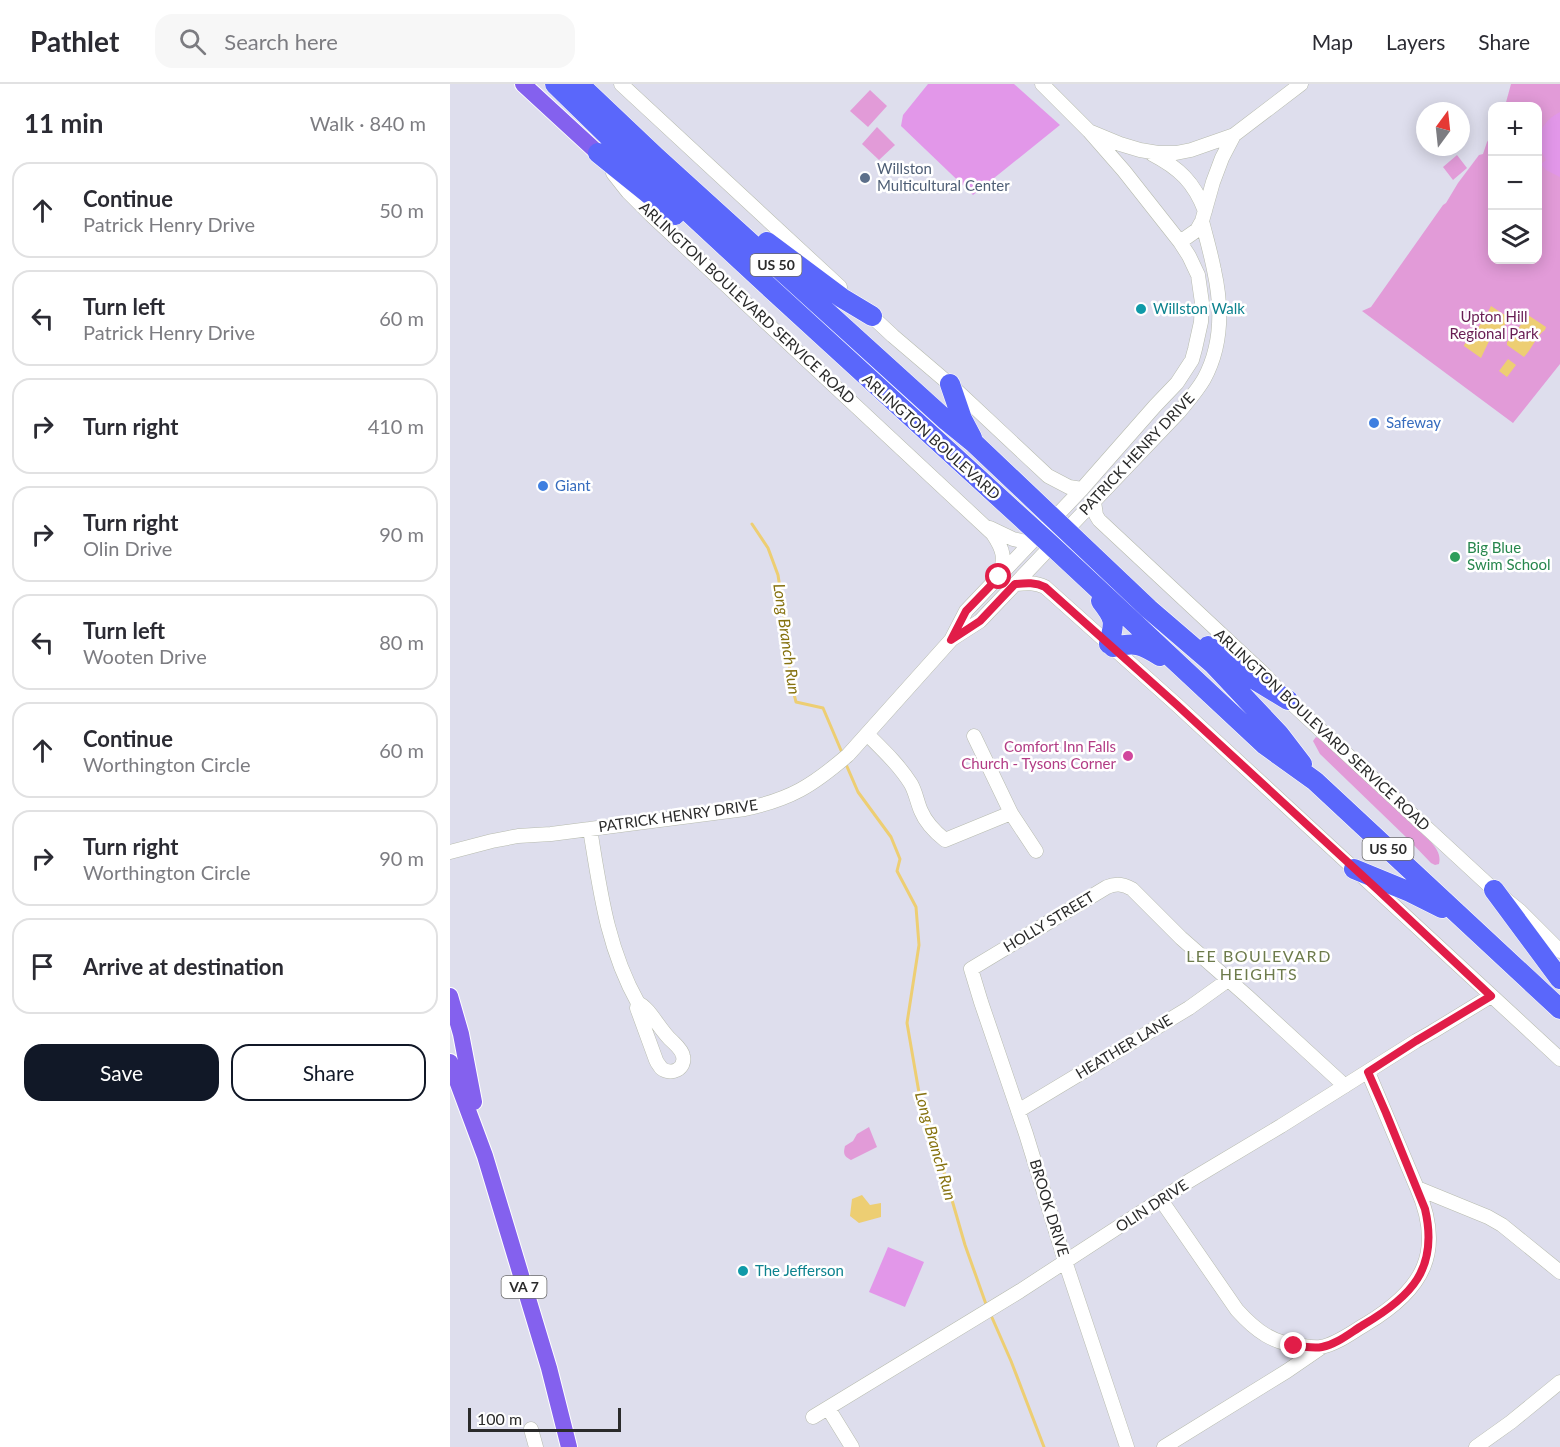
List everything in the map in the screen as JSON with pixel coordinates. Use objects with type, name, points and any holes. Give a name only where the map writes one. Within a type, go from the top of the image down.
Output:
[{"type":"highway","name":"ARLINGTON BOULEVARD","points":[[555,84],[643,170],[1040,540],[1077,570],[1265,745],[1315,781],[1560,1009]]},
{"type":"highway","name":"ARLINGTON BOULEVARD","points":[[579,84],[655,156],[974,443],[1149,609],[1213,664],[1279,734],[1315,781]]},
{"type":"highway","points":[[598,153],[766,285]]},
{"type":"highway","points":[[655,156],[842,298],[872,316]]},
{"type":"highway","points":[[950,384],[962,419],[974,443]]},
{"type":"highway","points":[[1077,570],[1113,617],[1111,646],[1139,645],[1157,654],[1192,678]]},
{"type":"highway","points":[[1149,609],[1186,629],[1256,680],[1288,700]]},
{"type":"highway","points":[[1354,869],[1410,892],[1461,918]]},
{"type":"highway","points":[[1494,890],[1560,979]]},
{"type":"main road","name":"ARLINGTON BOULEVARD SERVICE ROAD","points":[[522,84],[598,153]]},
{"type":"main road","name":"VA 7","points":[[450,996],[461,1034],[485,1156]]},
{"type":"main road","name":"VA 7","points":[[450,1062],[485,1156],[549,1368],[569,1447]]},
{"type":"street","points":[[621,84],[1048,476],[1069,488],[1082,489]]},
{"type":"street","points":[[1042,84],[1089,131]]},
{"type":"street","name":"PATRICK HENRY DRIVE","points":[[1089,131],[1120,144],[1158,153],[1191,150],[1234,135],[1301,84]]},
{"type":"street","name":"PATRICK HENRY DRIVE","points":[[1060,524],[1082,489],[1177,383],[1192,360],[1199,333],[1202,303],[1198,275],[1180,242],[1089,131]]},
{"type":"street","name":"PATRICK HENRY DRIVE","points":[[1180,242],[1197,230],[1204,216],[1222,158],[1234,135]]},
{"type":"street","points":[[1124,171],[1137,156],[1148,151]]},
{"type":"street","name":"PATRICK HENRY DRIVE","points":[[450,852],[518,836],[591,829],[745,809],[767,804],[807,787],[848,755],[951,640],[966,611],[1040,540],[1094,502],[1193,396],[1205,377],[1218,338],[1220,312],[1215,270],[1208,248],[1200,198],[1180,171],[1148,151]]},
{"type":"street","name":"ARLINGTON BOULEVARD SERVICE ROAD","points":[[598,153],[628,192],[993,534],[999,543],[1004,559],[999,577]]},
{"type":"street","name":"ARLINGTON BOULEVARD SERVICE ROAD","points":[[1094,502],[1099,520],[1264,674],[1288,700],[1494,890],[1520,911],[1560,951]]},
{"type":"street","name":"ARLINGTON BOULEVARD SERVICE ROAD","points":[[976,518],[996,532],[1013,539],[1040,540]]},
{"type":"street","name":"PATRICK HENRY DRIVE","points":[[951,640],[980,621],[1015,584],[1040,540]]},
{"type":"street","points":[[1015,584],[1030,583],[1045,587],[1560,1059]]},
{"type":"street","points":[[867,734],[898,765],[911,785],[927,822],[945,840],[1011,813]]},
{"type":"street","points":[[974,736],[1011,813],[1036,851]]},
{"type":"street","points":[[591,829],[601,895],[615,952],[638,1003],[642,1004],[684,1056],[681,1067],[677,1071],[667,1071],[660,1067],[637,1008],[638,1003]]},
{"type":"street","name":"HOLLY STREET","points":[[972,969],[1107,887],[1122,884],[1128,886],[1228,980]]},
{"type":"street","name":"BROOK DRIVE","points":[[972,969],[1127,1447]]},
{"type":"street","points":[[1228,980],[1345,1086]]},
{"type":"street","name":"HEATHER LANE","points":[[1018,1111],[1188,1008],[1228,980]]},
{"type":"street","name":"OLIN DRIVE","points":[[813,1416],[989,1310],[1189,1181],[1491,996]]},
{"type":"street","points":[[1164,1447],[1322,1347],[1395,1305],[1417,1281],[1429,1250],[1430,1237],[1425,1209],[1368,1072]]},
{"type":"street","points":[[1417,1188],[1502,1225],[1560,1272]]},
{"type":"street","points":[[1161,1200],[1225,1294],[1250,1324],[1259,1332],[1284,1344],[1322,1347]]},
{"type":"street","points":[[1476,1447],[1560,1382]]},
{"type":"street","points":[[828,1408],[852,1447]]},
{"type":"street","points":[[531,1429],[536,1447]]},
{"type":"green space","name":"Upton Hill Regional Park","points":[[1511,84],[1560,84],[1560,364],[1513,423],[1362,311],[1371,307],[1458,183],[1479,155],[1483,154],[1488,141],[1488,264],[1542,264],[1542,102],[1506,102]]},
{"type":"green space","points":[[870,90],[887,106],[868,127],[850,111]]},
{"type":"green space","points":[[877,127],[895,145],[879,160],[862,144]]},
{"type":"green space","points":[[1458,156],[1467,168],[1453,180],[1443,167]]},
{"type":"green space","points":[[1316,737],[1321,739],[1431,842],[1438,852],[1439,864],[1431,863],[1320,754],[1313,741]]},
{"type":"green space","points":[[869,1127],[877,1147],[851,1160],[845,1154],[845,1146],[853,1141],[857,1134]]},
{"type":"shaded area","points":[[928,84],[1014,84],[1060,125],[973,195],[901,126],[903,115]]},
{"type":"shaded area","points":[[1560,112],[1560,177],[1546,170],[1542,165],[1546,160],[1542,153],[1542,130],[1553,116]]},
{"type":"shaded area","points":[[1491,306],[1511,319],[1490,339],[1481,358],[1464,345],[1484,320]]},
{"type":"shaded area","points":[[1528,315],[1546,327],[1524,357],[1507,345],[1507,342]]},
{"type":"shaded area","points":[[1508,359],[1516,365],[1507,377],[1499,371]]},
{"type":"shaded area","points":[[862,1195],[870,1205],[881,1203],[881,1217],[859,1223],[850,1216],[852,1199]]},
{"type":"shaded area","points":[[888,1247],[924,1262],[905,1307],[869,1292]]},
{"type":"waterway","name":"Long Branch Run","points":[[752,524],[768,548],[778,575],[791,682],[796,702],[823,708],[843,755]]},
{"type":"waterway","name":"Long Branch Run","points":[[845,762],[858,792],[891,837],[900,859],[897,871],[916,907],[919,945],[907,1023],[922,1110],[987,1307]]},
{"type":"waterway","name":"Long Branch Run","points":[[990,1313],[1044,1447]]},
{"type":"place","name":"Willston Multicultural Center","points":[[865,178]]},
{"type":"place","name":"Willston Walk","points":[[1141,309]]},
{"type":"place","name":"Safeway","points":[[1374,423]]},
{"type":"place","name":"Giant","points":[[543,486]]},
{"type":"place","name":"Big Blue Swim School","points":[[1455,557]]},
{"type":"place","name":"Comfort Inn Falls Church - Tysons Corner","points":[[1128,756]]},
{"type":"place","name":"The Jefferson","points":[[743,1271]]},
{"type":"district","name":"LEE BOULEVARD HEIGHTS","points":[[1259,965]]},
{"type":"route","points":[[999,577],[966,611],[951,640],[980,621],[1015,584],[1030,583],[1045,587],[1177,705],[1491,996],[1368,1072],[1421,1197],[1429,1224],[1429,1250],[1417,1281],[1395,1305],[1336,1341],[1322,1347],[1294,1346]]}]
